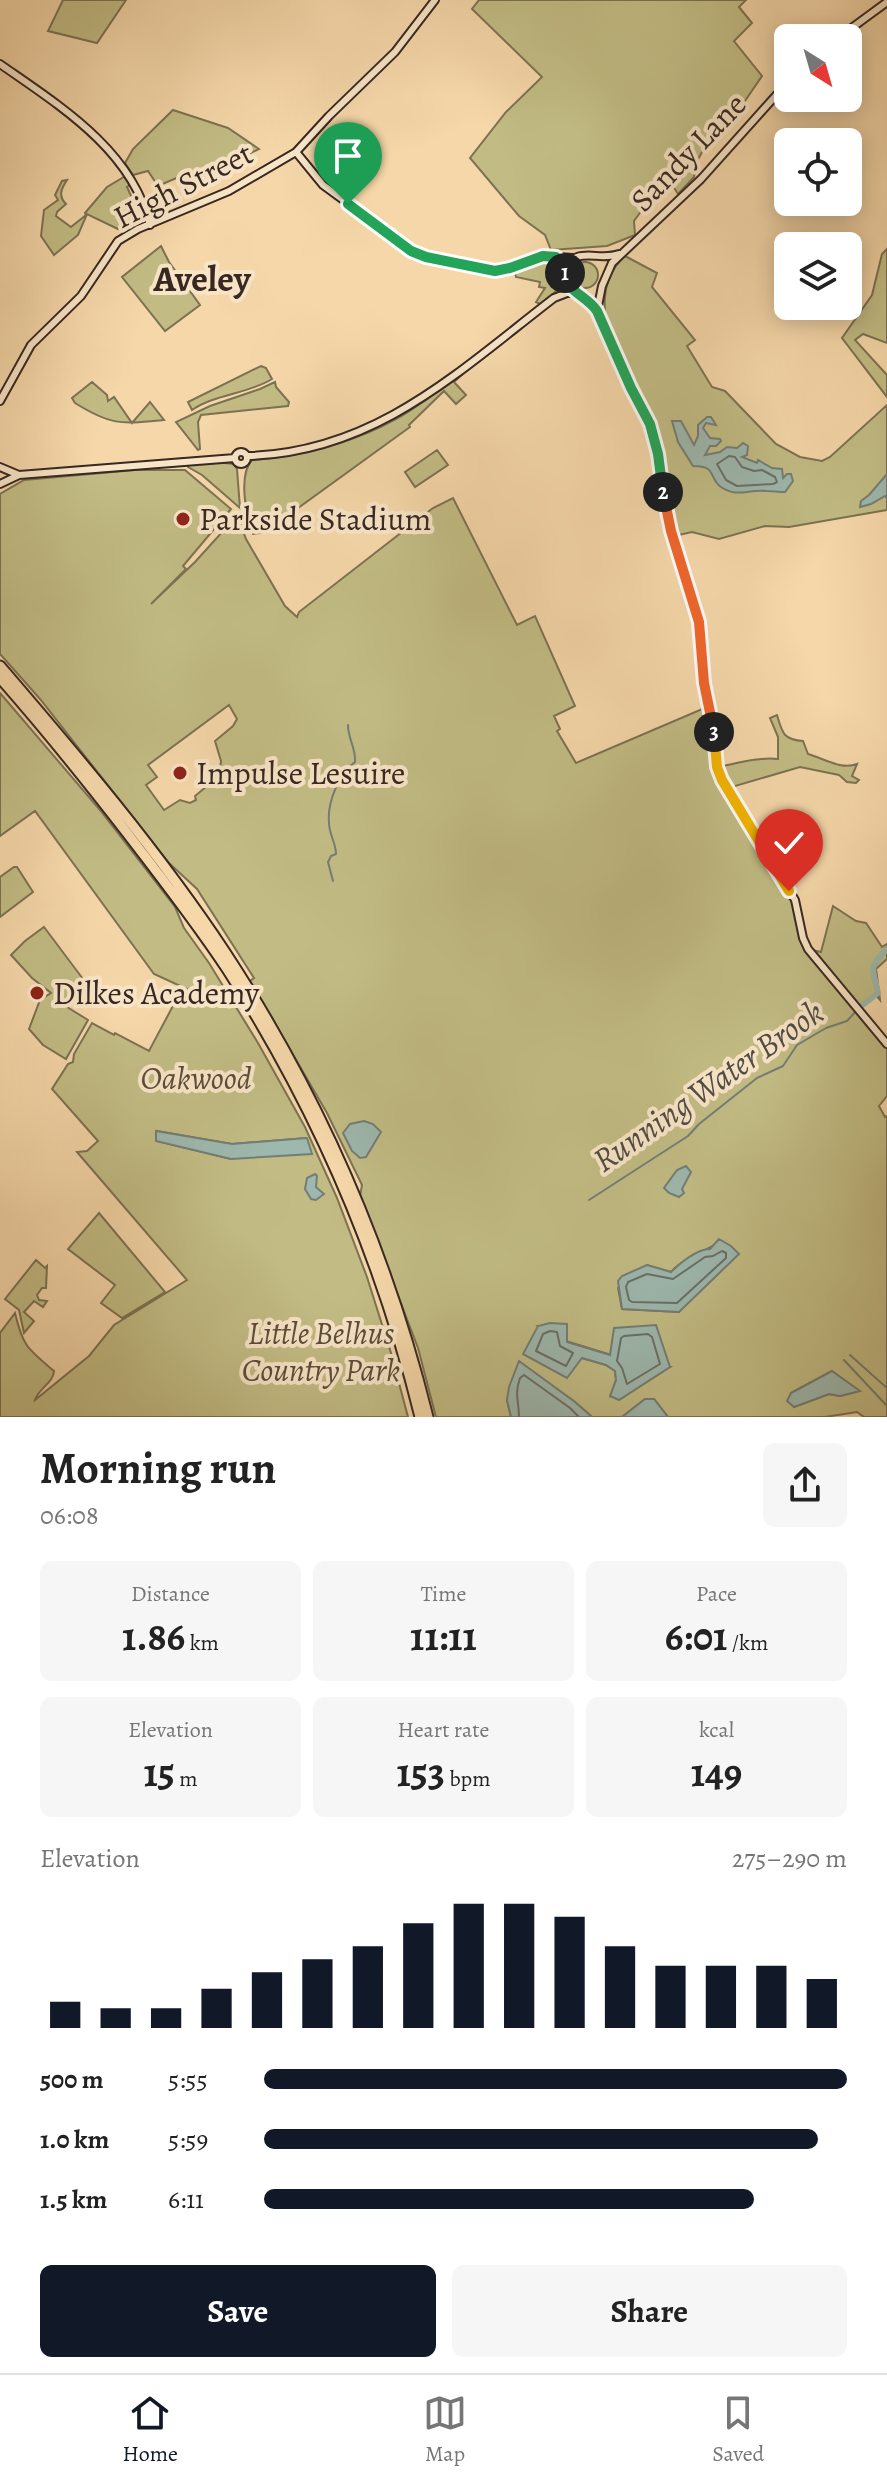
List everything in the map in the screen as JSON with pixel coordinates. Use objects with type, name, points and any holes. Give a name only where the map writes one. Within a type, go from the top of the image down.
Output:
[{"type":"highway","points":[[0,666],[163,866],[223,949],[273,1030],[327,1132],[364,1213],[403,1323],[428,1417]]},
{"type":"highway","points":[[0,678],[151,864],[207,940],[248,1003],[330,1157],[364,1238],[397,1332],[420,1417]]},
{"type":"highway","points":[[0,685],[64,755]]},
{"type":"street","name":"High Street","points":[[0,401],[31,345],[71,307],[114,245],[132,232],[229,191],[296,152],[395,52],[434,2]]},
{"type":"street","points":[[857,24],[887,2]]},
{"type":"street","points":[[0,64],[60,108],[110,151],[138,190],[150,225]]},
{"type":"street","name":"Sandy Lane","points":[[605,277],[621,253],[701,179],[774,98]]},
{"type":"street","points":[[296,152],[323,185],[417,254],[495,271],[543,256],[594,256],[603,265],[605,277],[597,311]]},
{"type":"street","name":"Sandy Lane","points":[[594,256],[610,257],[621,253]]},
{"type":"street","points":[[556,257],[570,288],[597,311],[646,415],[654,439],[668,523],[699,622],[704,683],[711,709],[719,773],[792,895],[803,938],[812,954],[887,1044]]},
{"type":"street","points":[[554,298],[573,258]]},
{"type":"street","points":[[0,484],[19,475],[235,458],[242,463],[247,456],[289,453],[347,437],[387,420],[428,395],[554,298],[567,293],[592,293],[602,286]]},
{"type":"street","points":[[0,467],[19,475]]},
{"type":"green space","points":[[63,0],[126,0],[97,43],[48,31]]},
{"type":"green space","points":[[479,0],[746,0],[739,7],[752,23],[734,41],[762,76],[729,128],[707,143],[696,163],[694,177],[678,194],[671,183],[650,199],[634,221],[635,235],[607,246],[551,250],[545,235],[519,216],[470,158],[506,112],[542,77],[472,9]]},
{"type":"green space","points":[[173,110],[228,128],[259,149],[199,178],[195,170],[158,186],[148,171],[133,175],[125,163],[133,149]]},
{"type":"green space","points":[[127,175],[132,183],[127,187],[137,209],[137,218],[118,229],[87,214],[78,235],[54,255],[41,236],[44,210],[58,200],[55,195],[62,181],[67,180],[61,192],[66,204],[56,216],[71,227],[86,215],[107,187]]},
{"type":"green space","points":[[161,246],[200,305],[165,331],[122,277]]},
{"type":"green space","points":[[887,249],[887,343],[863,334],[855,340],[887,375],[887,397],[842,338],[855,320],[862,320],[862,309],[872,295],[882,254]]},
{"type":"green space","points":[[625,256],[657,273],[652,287],[695,340],[687,346],[712,387],[725,391],[776,444],[800,457],[822,461],[887,405],[887,510],[789,527],[765,526],[719,539],[692,532],[674,536],[652,424],[604,317],[609,280]]},
{"type":"green space","points":[[547,258],[560,267],[560,287],[542,305],[536,302],[545,288],[539,287],[540,282],[516,277],[514,270]]},
{"type":"green space","points":[[585,262],[595,265],[598,275],[595,285],[585,288],[575,285],[572,275],[575,265]]},
{"type":"green space","points":[[476,362],[454,382],[466,395],[456,404],[444,391],[410,427],[265,532],[253,534],[244,485],[252,460],[309,452],[365,434],[410,411]]},
{"type":"green space","points":[[261,366],[266,368],[272,379],[192,410],[188,402]]},
{"type":"green space","points":[[92,382],[107,395],[108,401],[114,397],[132,422],[108,420],[75,403],[72,398]]},
{"type":"green space","points":[[275,382],[289,402],[288,406],[201,415],[198,450],[176,422],[210,406]]},
{"type":"green space","points":[[150,402],[164,420],[149,421],[133,422]]},
{"type":"green space","points":[[437,450],[448,465],[415,487],[405,472]]},
{"type":"green space","points":[[215,462],[234,464],[237,469],[240,508],[188,467]]},
{"type":"green space","points":[[135,470],[185,470],[231,509],[183,566],[186,569],[151,604],[238,518],[246,539],[285,606],[297,617],[299,612],[433,508],[453,498],[517,625],[535,616],[575,706],[554,716],[560,729],[557,731],[576,763],[707,707],[709,726],[713,726],[718,767],[778,759],[778,737],[770,718],[777,715],[784,734],[803,741],[808,754],[839,765],[857,764],[852,776],[859,780],[856,783],[847,782],[839,775],[800,767],[728,788],[795,900],[802,932],[812,954],[887,1044],[887,1096],[879,1106],[887,1116],[887,1417],[864,1417],[857,1412],[825,1417],[668,1417],[654,1399],[645,1399],[622,1417],[592,1417],[519,1362],[507,1400],[511,1417],[436,1417],[418,1348],[360,1196],[362,1185],[327,1113],[250,981],[254,978],[197,889],[169,863],[40,699],[0,654],[0,494],[24,480]],"holes":[[[229,705],[237,719],[215,741],[221,761],[219,776],[195,796],[196,800],[190,803],[180,800],[164,810],[146,785],[157,777],[148,765]],[[715,1245],[679,1312],[622,1309],[618,1288],[647,1265],[671,1272]],[[566,1324],[566,1341],[611,1355],[670,1367],[611,1396],[616,1380],[615,1371],[582,1358],[538,1326]],[[832,1371],[858,1391],[840,1396],[829,1394],[794,1407],[791,1393]]]},
{"type":"green space","points":[[0,693],[100,810],[175,907],[184,928],[258,1043],[305,1127],[337,1198],[367,1277],[408,1417],[0,1417],[0,1333],[15,1313],[28,1346],[54,1371],[35,1400],[89,1356],[114,1325],[187,1280],[77,1152],[87,1151],[98,1141],[52,1089],[68,1064],[73,1062],[74,1054],[92,1023],[149,1051],[175,1002],[179,1004],[187,989],[154,974],[35,811],[0,836]],"holes":[[[157,1131],[232,1144],[306,1138],[231,1159],[157,1141]]]},
{"type":"green space","points":[[14,867],[33,892],[0,917],[0,877]]},
{"type":"green space","points":[[833,906],[856,921],[866,923],[882,947],[887,944],[887,959],[876,969],[880,1000],[875,994],[858,1007],[812,950],[821,952]]},
{"type":"green space","name":"Dilkes Academy","points":[[44,927],[83,979],[67,1007],[88,1020],[66,1059],[43,1045],[29,1029],[40,1000],[51,993],[11,955]]},
{"type":"green space","points":[[99,1213],[165,1292],[122,1318],[101,1303],[115,1285],[68,1249]]},
{"type":"green space","points":[[36,1260],[45,1268],[47,1266],[46,1288],[42,1288],[37,1295],[39,1300],[47,1301],[43,1307],[34,1301],[24,1312],[34,1321],[24,1333],[19,1310],[5,1299]]},
{"type":"water","points":[[711,417],[716,425],[706,423],[703,428],[710,438],[721,441],[716,446],[710,446],[705,455],[727,447],[737,448],[743,443],[748,446],[747,455],[742,457],[782,469],[783,478],[791,474],[793,481],[785,492],[732,492],[717,484],[706,468],[693,466],[678,442],[672,421],[681,421],[694,445],[698,425]]},
{"type":"water","points":[[887,474],[887,498],[885,496],[860,507],[861,501]]},
{"type":"water","points":[[364,1121],[381,1132],[366,1157],[360,1158],[352,1151],[343,1133],[350,1124]]},
{"type":"water","points":[[156,1131],[232,1144],[307,1138],[312,1154],[231,1159],[156,1141]]},
{"type":"water","points":[[686,1166],[691,1172],[682,1189],[684,1193],[679,1197],[669,1193],[664,1188],[677,1170]]},
{"type":"water","points":[[315,1174],[316,1187],[324,1194],[316,1200],[311,1199],[305,1189],[307,1178]]},
{"type":"water","points":[[719,1239],[739,1254],[679,1312],[622,1309],[618,1281],[622,1276],[647,1265],[671,1272],[694,1254],[710,1249]]},
{"type":"water","points":[[567,1324],[567,1342],[610,1355],[614,1328],[656,1325],[670,1367],[619,1400],[610,1396],[616,1380],[615,1371],[606,1365],[582,1358],[567,1378],[523,1354],[538,1326]]},
{"type":"water","points":[[519,1361],[592,1417],[511,1417],[507,1400]]},
{"type":"water","points":[[832,1371],[860,1391],[840,1396],[829,1394],[794,1407],[787,1401],[791,1393]]},
{"type":"water","points":[[645,1399],[654,1399],[668,1417],[622,1417]]},
{"type":"waterway","points":[[333,881],[328,862],[336,854],[329,827],[330,806],[339,781],[355,762],[348,725]]},
{"type":"waterway","points":[[860,1007],[878,993],[873,969],[887,949]]},
{"type":"waterway","name":"Running Water Brook","points":[[589,1200],[688,1136],[757,1078],[783,1066],[797,1045],[826,1028],[847,1021],[856,1011]]},
{"type":"waterway","points":[[850,1355],[887,1388]]},
{"type":"waterway","points":[[844,1360],[887,1406]]},
{"type":"place","name":"Parkside Stadium","points":[[183,519]]},
{"type":"place","name":"Impulse Lesuire","points":[[180,773]]},
{"type":"place","name":"Dilkes Academy","points":[[37,993]]},
{"type":"district","name":"Aveley","points":[[202,278]]},
{"type":"route","points":[[348,204],[411,251],[426,257],[495,271],[547,255],[556,257],[563,266],[570,288],[583,295],[597,311],[650,424],[658,454],[668,523],[699,622],[704,683],[711,709],[719,773],[789,891]]},
{"type":"park label","name":"Oakwood","points":[[196,1078]]},
{"type":"park label","name":"Little Belhus Country Park","points":[[321,1352]]}]
